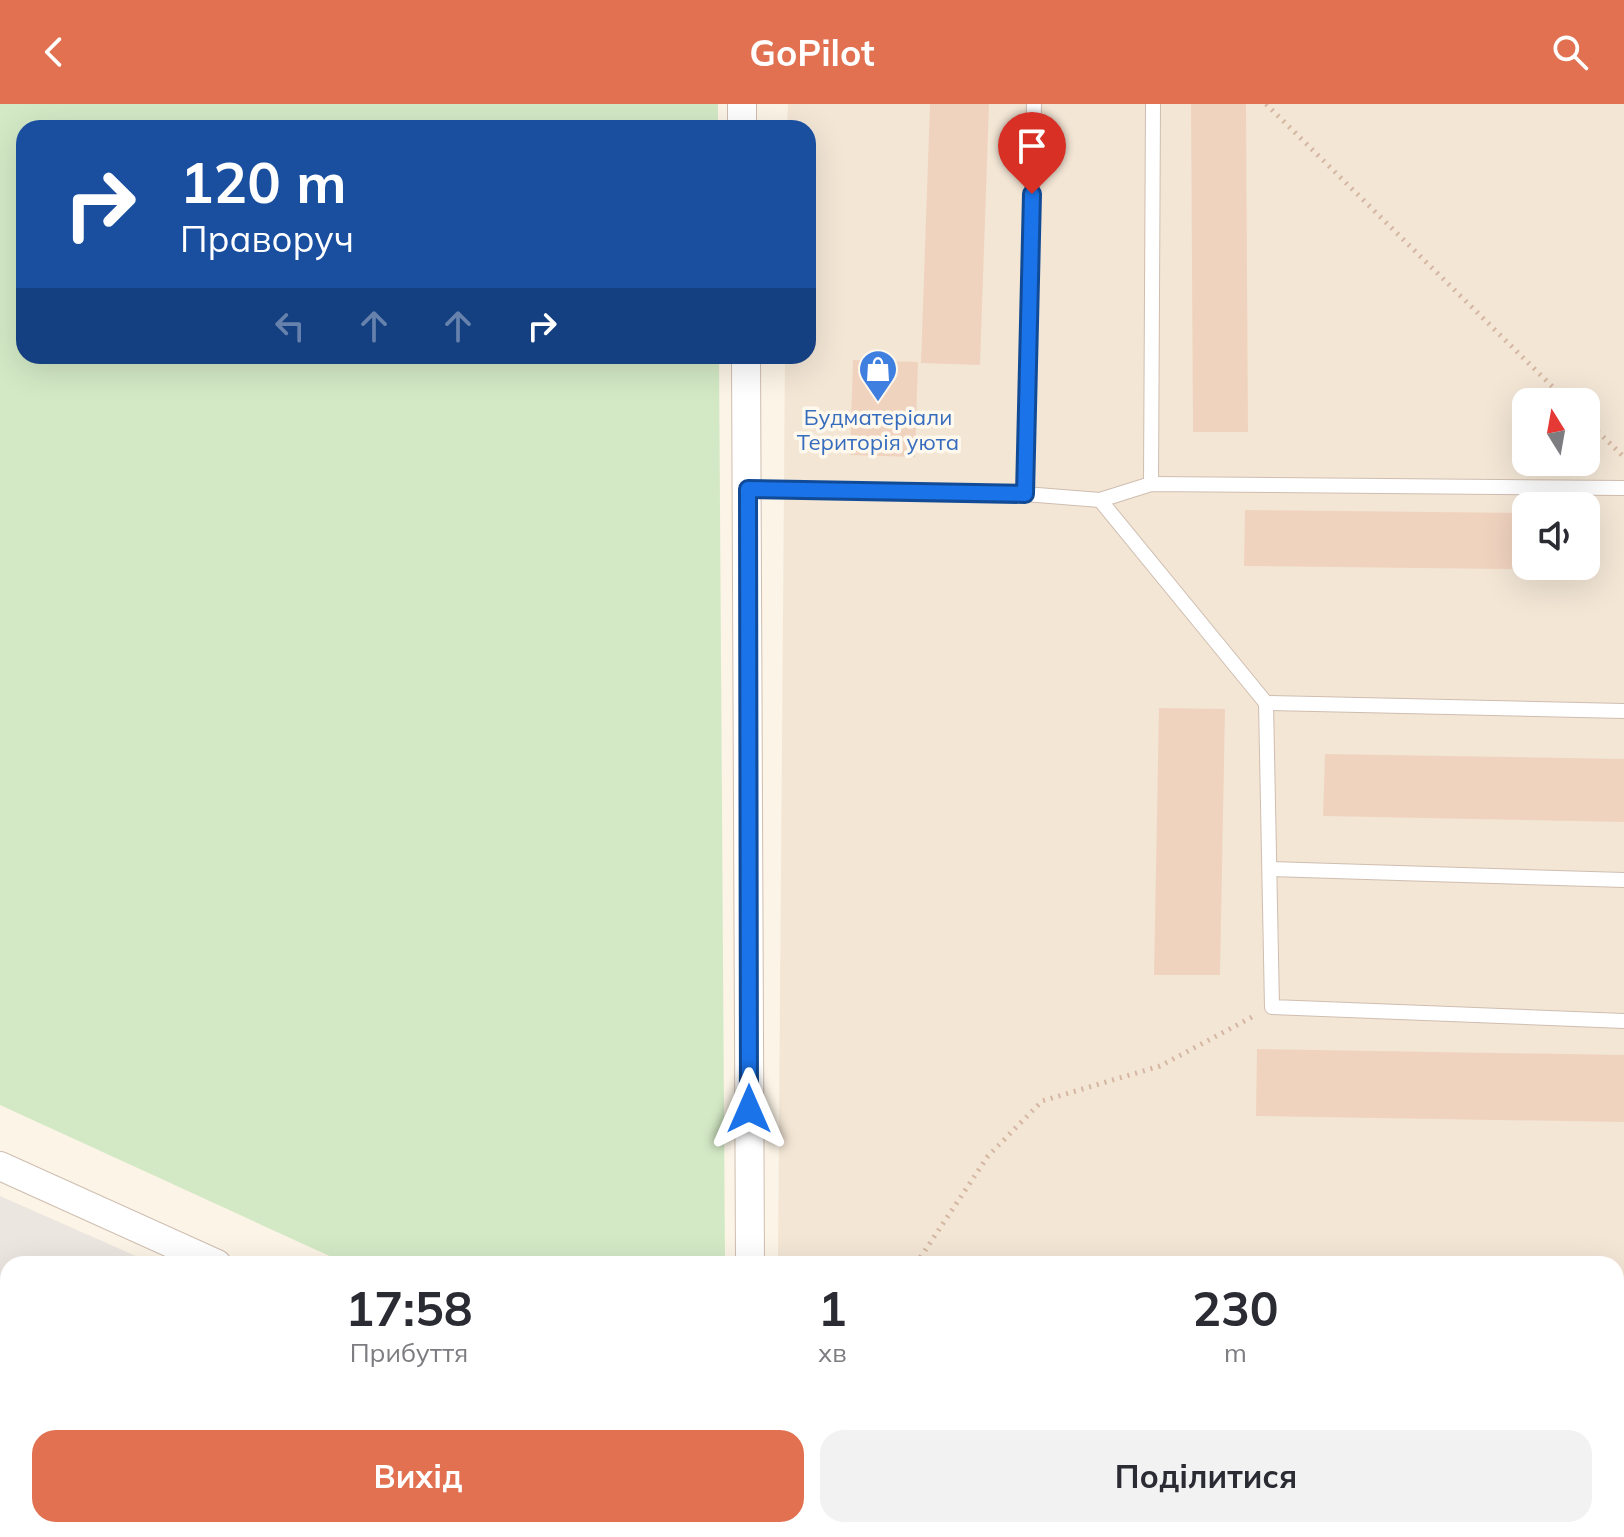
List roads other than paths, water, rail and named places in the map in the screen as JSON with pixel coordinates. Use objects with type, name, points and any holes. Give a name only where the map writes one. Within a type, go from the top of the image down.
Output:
[{"type":"street","points":[[746,364],[750,1256]]},
{"type":"street","points":[[0,1166],[199,1256]]},
{"type":"lane","points":[[1025,494],[1034,104]]},
{"type":"lane","points":[[1151,484],[1153,104]]},
{"type":"lane","points":[[748,489],[1025,494],[1100,500],[1151,484],[1624,488]]},
{"type":"lane","points":[[1100,500],[1266,703],[1272,1007],[1624,1021]]},
{"type":"lane","points":[[1266,703],[1624,711]]},
{"type":"lane","points":[[1270,869],[1624,880]]},
{"type":"place","name":"Будматеріали Територія уюта","points":[[878,403]]}]
